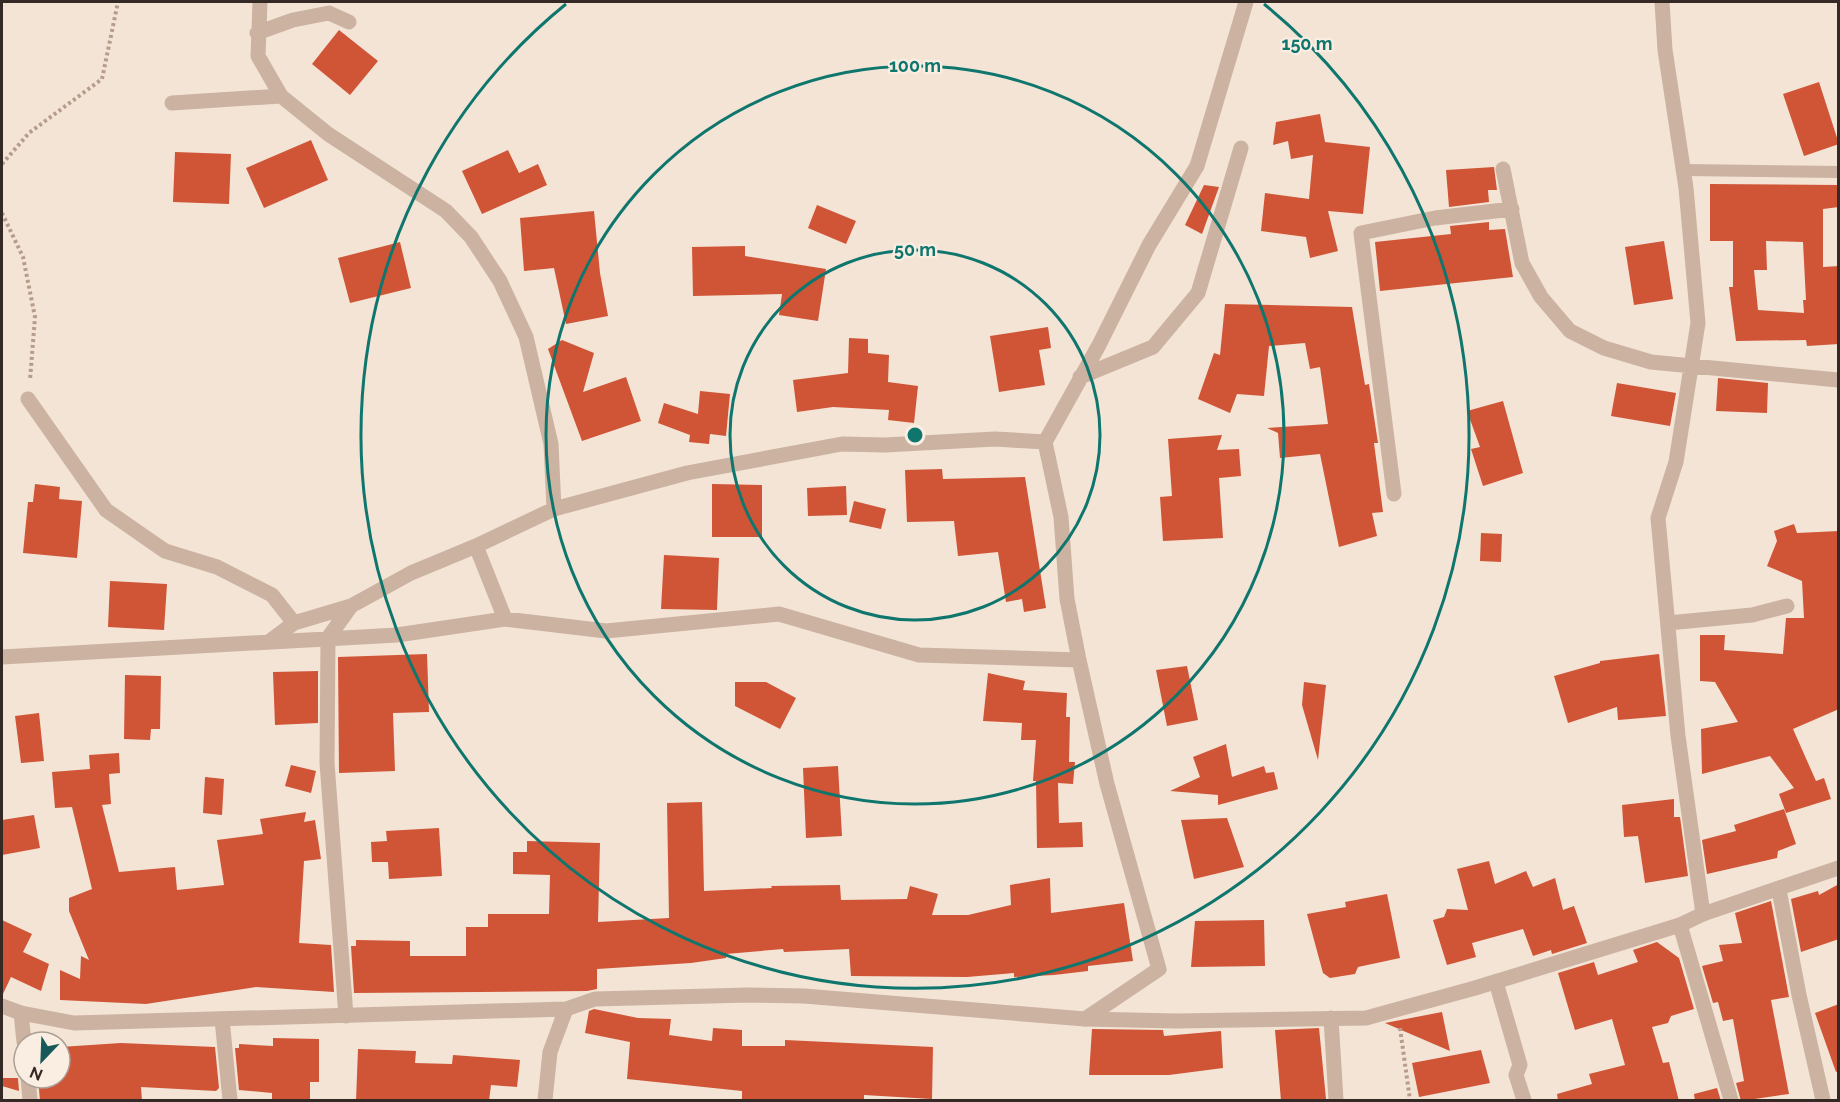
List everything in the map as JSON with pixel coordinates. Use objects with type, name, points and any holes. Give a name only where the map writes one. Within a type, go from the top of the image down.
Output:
[{"type":"street","points":[[260,2],[256,33],[258,56],[281,96],[328,134],[446,211],[471,237],[500,281],[526,337],[551,444],[554,509]]},
{"type":"street","points":[[1085,1019],[1159,969],[1113,807],[1079,660],[1067,599],[1061,517],[1045,442],[1149,245],[1197,166],[1246,2]]},
{"type":"street","points":[[1662,2],[1665,50],[1683,170],[1698,323],[1676,462],[1658,518],[1680,748],[1703,914]]},
{"type":"street","points":[[256,33],[293,20],[329,13],[349,22]]},
{"type":"street","points":[[172,103],[281,96]]},
{"type":"street","points":[[1080,377],[1153,347],[1198,293],[1241,148]]},
{"type":"street","points":[[1503,169],[1522,263],[1541,297],[1570,331],[1613,351],[1651,362],[1839,380]]},
{"type":"street","points":[[1394,494],[1361,233],[1435,218],[1512,209]]},
{"type":"street","points":[[28,399],[106,510],[165,551],[217,567],[272,595],[294,623]]},
{"type":"street","points":[[270,641],[294,623],[351,606],[411,573],[476,546],[554,509],[687,473],[842,444],[885,445],[995,439],[1045,442]]},
{"type":"street","points":[[476,546],[505,619]]},
{"type":"street","points":[[346,1016],[327,763],[328,638],[351,606]]},
{"type":"street","points":[[1668,623],[1752,615],[1787,606]]},
{"type":"street","points":[[2,657],[397,635],[505,619],[606,631],[779,614],[919,655],[1079,660]]},
{"type":"street","points":[[2,1006],[21,1013],[74,1023],[566,1009],[595,999],[749,995],[804,996],[1085,1019],[1366,1018],[1496,982],[1680,925],[1703,914],[1839,868]]},
{"type":"street","points":[[1779,890],[1799,995],[1823,1101]]},
{"type":"street","points":[[1680,925],[1731,1101]]},
{"type":"street","points":[[1496,982],[1520,1065],[1516,1075],[1524,1101]]},
{"type":"street","points":[[545,1101],[550,1052],[566,1009]]},
{"type":"street","points":[[21,1013],[23,1030]]},
{"type":"street","points":[[1331,1018],[1336,1101]]},
{"type":"street","points":[[222,1019],[230,1101]]},
{"type":"lane","points":[[1683,170],[1839,172]]},
{"type":"path","points":[[2,164],[29,133],[102,79],[118,2]]},
{"type":"path","points":[[2,213],[23,257],[35,317],[28,399]]},
{"type":"path","points":[[1397,1010],[1410,1101]]},
{"type":"building","points":[[339,30],[378,61],[350,95],[312,64]]},
{"type":"building","points":[[1819,82],[1839,144],[1804,156],[1783,94]]},
{"type":"building","points":[[1320,114],[1325,142],[1370,147],[1363,214],[1328,211],[1338,251],[1310,258],[1306,237],[1261,231],[1265,193],[1309,199],[1313,155],[1291,159],[1288,141],[1273,145],[1276,122]]},
{"type":"building","points":[[311,140],[328,180],[264,208],[246,168]]},
{"type":"building","points":[[508,150],[519,173],[538,164],[547,185],[482,214],[462,171]]},
{"type":"building","points":[[175,152],[231,154],[229,204],[173,202]]},
{"type":"building","points":[[1494,167],[1497,190],[1488,190],[1489,202],[1449,207],[1446,170]]},
{"type":"building","points":[[1710,184],[1839,185],[1839,207],[1823,209],[1823,267],[1839,266],[1839,344],[1807,346],[1806,340],[1736,341],[1729,287],[1733,287],[1733,241],[1710,241]],"holes":[[[1766,241],[1803,242],[1806,300],[1803,300],[1804,313],[1758,310],[1754,270],[1767,270]]]},
{"type":"building","points":[[1204,185],[1219,187],[1202,234],[1185,225]]},
{"type":"building","points":[[817,205],[856,221],[846,244],[808,228]]},
{"type":"building","points":[[594,211],[600,273],[608,316],[566,324],[554,268],[524,271],[520,218]]},
{"type":"building","points":[[1489,222],[1489,230],[1505,229],[1513,277],[1380,291],[1375,242],[1451,234],[1450,226]]},
{"type":"building","points":[[1664,241],[1673,299],[1634,305],[1625,247]]},
{"type":"building","points":[[400,242],[411,288],[350,303],[338,258]]},
{"type":"building","points":[[745,246],[745,256],[826,269],[818,321],[779,315],[782,294],[693,296],[692,247]]},
{"type":"building","points":[[1225,304],[1352,307],[1365,385],[1369,384],[1378,443],[1374,443],[1383,512],[1372,513],[1377,536],[1339,547],[1320,454],[1280,458],[1278,433],[1267,428],[1328,424],[1320,367],[1310,369],[1305,343],[1269,346],[1264,396],[1237,394],[1230,413],[1198,399],[1214,353],[1220,355]]},
{"type":"building","points":[[1048,327],[1051,348],[1039,350],[1045,385],[999,392],[990,336]]},
{"type":"building","points":[[849,338],[868,339],[868,353],[889,355],[888,382],[918,386],[914,423],[888,420],[889,410],[833,407],[797,412],[793,380],[848,373]]},
{"type":"building","points":[[562,340],[594,353],[583,392],[626,377],[641,421],[582,441],[548,349]]},
{"type":"building","points":[[1718,378],[1768,383],[1767,413],[1716,411]]},
{"type":"building","points":[[1617,383],[1676,393],[1670,426],[1611,416]]},
{"type":"building","points":[[700,391],[730,394],[726,436],[710,434],[709,444],[689,442],[690,435],[658,423],[664,403],[698,414]]},
{"type":"building","points":[[1503,401],[1523,473],[1483,486],[1471,449],[1480,447],[1467,411]]},
{"type":"building","points":[[1222,435],[1217,450],[1239,449],[1241,476],[1219,478],[1223,538],[1163,541],[1160,497],[1172,496],[1168,439]]},
{"type":"building","points":[[942,469],[943,479],[1025,477],[1046,608],[1024,612],[1022,599],[1006,602],[998,552],[958,556],[954,521],[907,522],[905,470]]},
{"type":"building","points":[[35,484],[60,487],[59,499],[82,501],[77,558],[23,553],[28,502],[33,502]]},
{"type":"building","points":[[712,484],[762,485],[762,537],[712,537]]},
{"type":"building","points":[[846,486],[847,515],[808,516],[807,488]]},
{"type":"building","points":[[854,501],[886,509],[881,529],[849,522]]},
{"type":"building","points":[[1794,524],[1797,533],[1839,531],[1839,709],[1793,729],[1816,781],[1824,778],[1831,799],[1786,813],[1779,794],[1794,788],[1770,756],[1702,774],[1701,729],[1738,722],[1715,682],[1700,681],[1700,635],[1725,635],[1724,650],[1783,654],[1786,618],[1804,618],[1802,581],[1767,566],[1777,541],[1774,531]]},
{"type":"building","points":[[1481,533],[1502,534],[1501,562],[1480,561]]},
{"type":"building","points":[[664,555],[719,558],[717,610],[661,609]]},
{"type":"building","points":[[110,581],[167,584],[164,630],[108,627]]},
{"type":"building","points":[[427,654],[429,712],[393,713],[395,771],[339,773],[338,657]]},
{"type":"building","points":[[1659,654],[1666,716],[1618,720],[1617,707],[1568,723],[1554,676],[1600,663],[1600,661]]},
{"type":"building","points":[[1187,666],[1198,720],[1167,726],[1156,670]]},
{"type":"building","points":[[318,671],[318,723],[275,725],[273,672]]},
{"type":"building","points":[[988,673],[1025,681],[1023,690],[1067,693],[1066,717],[1070,717],[1069,762],[1075,762],[1073,784],[1058,783],[1059,823],[1082,822],[1083,847],[1037,848],[1036,781],[1033,781],[1036,740],[1021,740],[1022,723],[983,721]]},
{"type":"building","points":[[125,675],[161,676],[160,729],[151,729],[150,740],[124,739]]},
{"type":"building","points":[[735,682],[766,682],[796,698],[780,729],[735,706]]},
{"type":"building","points":[[1304,682],[1326,685],[1318,760],[1302,705]]},
{"type":"building","points":[[39,713],[44,761],[21,763],[15,716]]},
{"type":"building","points":[[1226,744],[1232,777],[1264,766],[1266,773],[1274,772],[1278,789],[1218,805],[1218,795],[1170,791],[1200,777],[1193,757]]},
{"type":"building","points":[[119,753],[120,773],[109,774],[111,804],[102,805],[119,872],[175,867],[177,890],[224,885],[217,840],[263,834],[260,819],[306,812],[304,822],[315,820],[321,859],[304,861],[299,943],[331,945],[334,992],[256,987],[146,1004],[60,1000],[60,970],[80,979],[81,956],[89,960],[69,911],[69,898],[92,889],[72,807],[55,808],[52,772],[90,769],[89,755]]},
{"type":"building","points":[[291,765],[316,771],[311,793],[285,786]]},
{"type":"building","points":[[838,766],[842,836],[806,838],[803,768]]},
{"type":"building","points":[[205,777],[224,779],[222,815],[203,813]]},
{"type":"building","points":[[1674,799],[1674,817],[1680,817],[1688,876],[1645,883],[1638,836],[1624,837],[1622,805]]},
{"type":"building","points":[[702,802],[704,891],[772,888],[771,886],[840,885],[841,900],[907,899],[910,886],[938,894],[932,915],[968,915],[1011,905],[1010,885],[1050,878],[1051,913],[1124,903],[1133,961],[1088,966],[1088,971],[1054,975],[1014,977],[1014,973],[967,977],[851,976],[849,949],[784,952],[783,949],[726,954],[726,958],[691,963],[597,969],[597,989],[587,991],[354,993],[351,946],[356,946],[356,940],[410,941],[410,956],[466,956],[466,927],[488,927],[488,914],[549,914],[550,875],[513,874],[513,852],[527,852],[527,841],[600,843],[598,922],[669,918],[667,803]]},
{"type":"building","points":[[1784,809],[1796,844],[1778,851],[1777,858],[1707,874],[1702,840],[1736,831],[1734,825]]},
{"type":"building","points":[[34,815],[40,848],[2,855],[2,820]]},
{"type":"building","points":[[1227,818],[1244,867],[1194,879],[1181,820]]},
{"type":"building","points":[[439,828],[442,876],[389,879],[388,862],[372,862],[371,842],[387,841],[386,831]]},
{"type":"building","points":[[1489,861],[1495,884],[1526,871],[1533,887],[1555,878],[1563,910],[1574,906],[1587,943],[1552,954],[1551,950],[1533,956],[1523,929],[1472,943],[1476,957],[1447,965],[1433,920],[1444,917],[1447,909],[1468,910],[1457,869]]},
{"type":"building","points":[[1839,884],[1839,939],[1801,952],[1791,899],[1818,891],[1819,895]]},
{"type":"building","points":[[1387,894],[1400,958],[1358,967],[1355,974],[1330,978],[1323,973],[1307,914],[1346,907],[1345,902]]},
{"type":"building","points":[[1771,901],[1789,997],[1771,1000],[1789,1094],[1741,1101],[1736,1083],[1744,1081],[1733,1019],[1723,1021],[1718,1002],[1713,1003],[1702,966],[1723,961],[1719,945],[1742,943],[1735,913]]},
{"type":"building","points":[[2,920],[32,934],[23,952],[49,964],[41,991],[11,977],[2,996]]},
{"type":"building","points":[[1264,920],[1265,966],[1191,967],[1195,921]]},
{"type":"building","points":[[1657,942],[1679,958],[1694,1009],[1671,1016],[1668,1023],[1652,1027],[1663,1063],[1669,1062],[1679,1101],[1558,1101],[1557,1094],[1592,1084],[1589,1074],[1625,1065],[1612,1019],[1575,1030],[1558,973],[1594,962],[1598,975],[1638,962],[1633,950]]},
{"type":"building","points":[[1839,1004],[1839,1071],[1836,1072],[1815,1013]]},
{"type":"building","points":[[594,1009],[638,1018],[671,1019],[669,1035],[712,1041],[713,1028],[742,1030],[742,1046],[785,1046],[785,1040],[933,1047],[932,1099],[864,1095],[864,1101],[742,1101],[742,1091],[627,1079],[630,1042],[585,1033],[589,1011]]},
{"type":"building","points":[[1442,1012],[1450,1051],[1385,1023]]},
{"type":"building","points":[[1319,1028],[1326,1099],[1281,1101],[1275,1030]]},
{"type":"building","points":[[1092,1029],[1163,1030],[1164,1036],[1221,1031],[1223,1068],[1169,1075],[1089,1075]]},
{"type":"building","points":[[273,1038],[319,1039],[319,1082],[310,1082],[310,1101],[272,1101],[272,1093],[239,1090],[235,1048],[239,1048],[239,1044],[273,1046]]},
{"type":"building","points":[[121,1043],[215,1047],[219,1088],[216,1091],[141,1087],[142,1101],[40,1101],[39,1090],[72,1090],[72,1046]]},
{"type":"building","points":[[358,1049],[416,1051],[415,1063],[452,1064],[453,1055],[520,1060],[517,1087],[491,1085],[489,1101],[356,1101]]},
{"type":"building","points":[[1481,1050],[1490,1083],[1419,1097],[1412,1063]]},
{"type":"building","points":[[2,1078],[12,1078],[12,1089],[2,1086]]},
{"type":"building","points":[[1717,1088],[1721,1101],[1695,1101],[1694,1094]]}]
